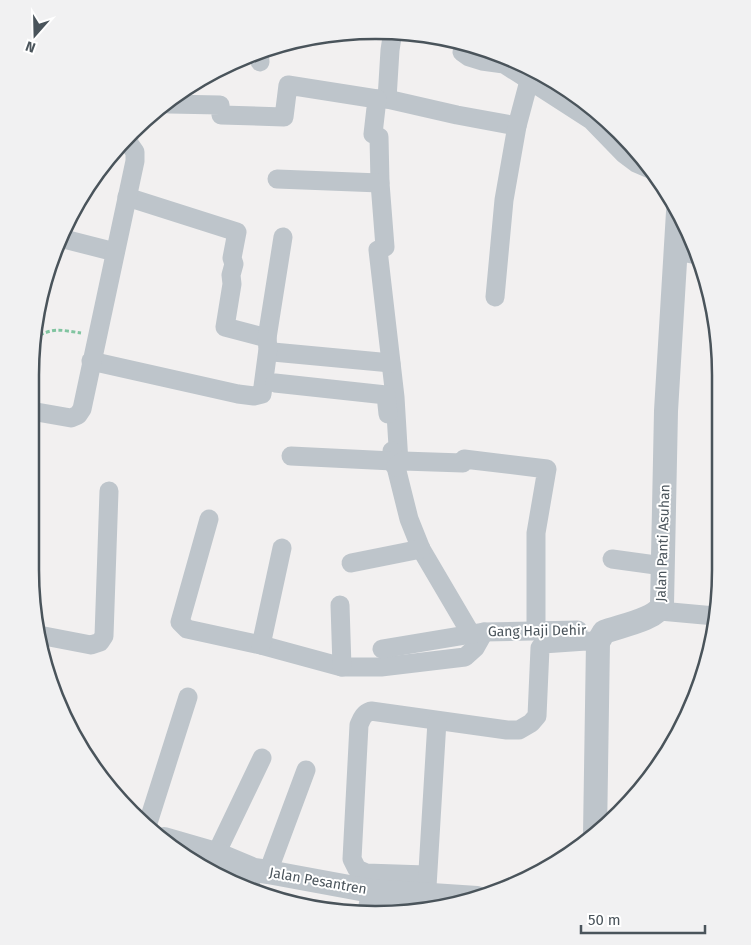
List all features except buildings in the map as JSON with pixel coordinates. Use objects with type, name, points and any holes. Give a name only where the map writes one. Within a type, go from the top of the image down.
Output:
[{"type":"street","points":[[392,39],[382,99],[373,134],[379,137],[380,183],[385,247],[378,250],[395,397],[396,464]]},
{"type":"street","points":[[462,52],[469,57],[482,61],[504,64],[591,120],[624,154],[638,164]]},
{"type":"street","points":[[495,297],[504,200],[517,126],[529,81]]},
{"type":"street","points":[[176,104],[220,105],[221,115],[284,117],[288,85],[382,99],[458,116],[517,126]]},
{"type":"street","points":[[39,415],[71,418],[78,415],[82,409],[136,161],[135,152],[130,145]]},
{"type":"street","points":[[277,179],[380,183]]},
{"type":"street","points":[[127,197],[237,232],[232,258],[234,264],[231,275],[232,284],[225,327],[268,343],[273,352],[391,363]]},
{"type":"street","points":[[91,361],[254,396],[262,394],[283,238]]},
{"type":"street","name":"Jalan Panti Asuhan","points":[[601,637],[660,611],[663,599],[666,411],[686,253],[683,238]]},
{"type":"street","points":[[67,240],[115,252]]},
{"type":"street","points":[[209,519],[180,622],[187,629],[261,645],[342,667],[381,667],[465,658],[476,648],[477,633],[421,549],[409,520],[396,464],[386,395],[275,383]]},
{"type":"street","points":[[291,456],[396,464],[403,461],[462,464],[464,459],[547,469],[536,533],[536,630]]},
{"type":"street","points":[[45,636],[91,645],[100,642],[104,636],[109,491]]},
{"type":"street","points":[[261,645],[282,548]]},
{"type":"street","points":[[351,563],[421,549]]},
{"type":"street","points":[[612,559],[663,566]]},
{"type":"street","points":[[340,605],[342,667]]},
{"type":"street","points":[[660,611],[709,615]]},
{"type":"street","name":"Gang Haji Dehir","points":[[382,649],[477,633],[594,630],[601,637]]},
{"type":"street","points":[[437,721],[421,894],[357,869],[352,859],[359,725],[365,713],[370,711],[506,730],[519,730],[531,723],[537,716],[540,648],[543,644],[601,637],[595,825]]},
{"type":"street","points":[[149,819],[188,697]]},
{"type":"street","points":[[216,854],[262,758]]},
{"type":"street","points":[[257,877],[306,770]]},
{"type":"street","name":"Jalan Pesantren","points":[[180,844],[216,854],[257,877],[366,903],[421,894],[456,897]]},
{"type":"path","points":[[42,334],[56,329],[97,336]]}]
